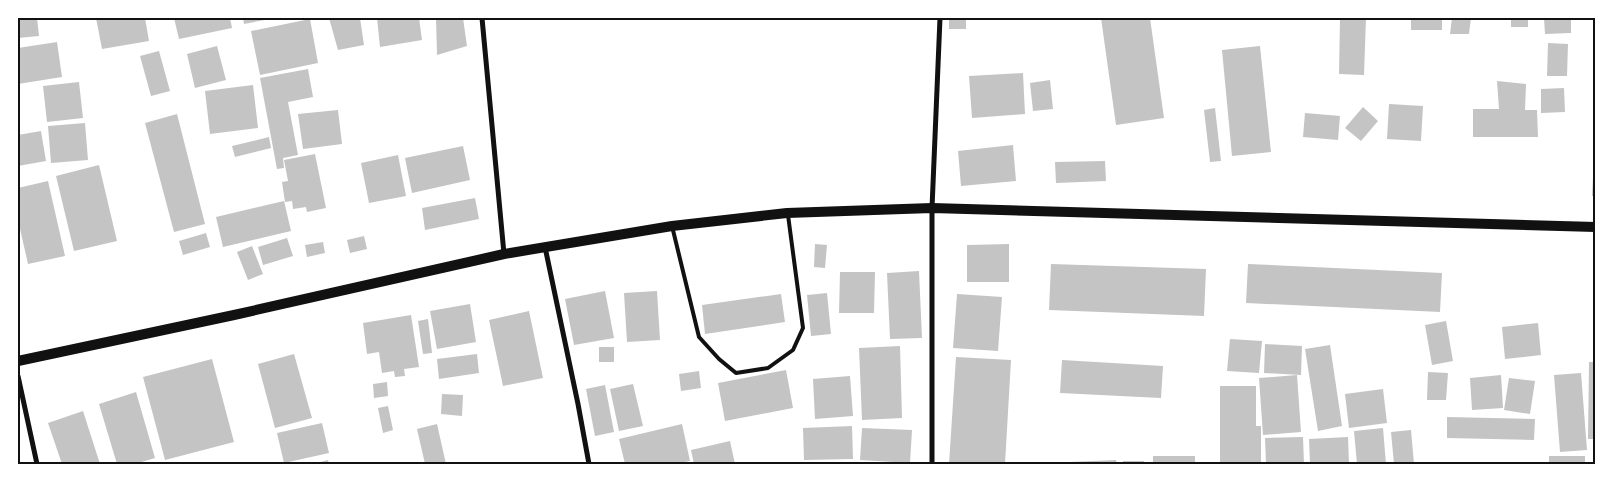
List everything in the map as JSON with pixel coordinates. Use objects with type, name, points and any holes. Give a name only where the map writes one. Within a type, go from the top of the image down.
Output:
[{"type":"main road","points":[[18,362],[504,254],[672,226],[787,213],[932,208],[1596,227]]},
{"type":"street","points":[[482,18],[504,254]]},
{"type":"street","points":[[932,464],[932,208],[940,18]]},
{"type":"street","points":[[545,247],[589,464]]},
{"type":"street","points":[[18,376],[37,464]]},
{"type":"lane","points":[[672,226],[699,337],[719,359],[736,373],[768,368],[793,350],[803,328],[787,213]]},
{"type":"building","points":[[18,18],[37,18],[39,36],[18,38]]},
{"type":"building","points":[[96,18],[145,18],[149,41],[102,49]]},
{"type":"building","points":[[174,18],[230,18],[232,28],[179,39]]},
{"type":"building","points":[[243,18],[275,18],[244,24]]},
{"type":"building","points":[[329,18],[360,18],[364,45],[338,50]]},
{"type":"building","points":[[377,18],[419,18],[422,40],[380,47]]},
{"type":"building","points":[[436,18],[463,18],[467,46],[437,55]]},
{"type":"building","points":[[949,18],[966,18],[966,29],[949,29]]},
{"type":"building","points":[[1101,18],[1150,18],[1164,118],[1116,125]]},
{"type":"building","points":[[1340,18],[1366,18],[1364,75],[1339,74]]},
{"type":"building","points":[[1411,18],[1442,18],[1442,30],[1411,30]]},
{"type":"building","points":[[1452,18],[1471,18],[1469,34],[1450,34]]},
{"type":"building","points":[[1511,18],[1528,18],[1528,27],[1511,27]]},
{"type":"building","points":[[1544,18],[1571,18],[1571,33],[1545,34]]},
{"type":"building","points":[[310,19],[318,63],[260,75],[251,31]]},
{"type":"building","points":[[57,42],[62,77],[18,84],[18,48]]},
{"type":"building","points":[[1548,43],[1568,44],[1567,76],[1547,76]]},
{"type":"building","points":[[217,46],[226,80],[195,88],[187,54]]},
{"type":"building","points":[[1260,46],[1271,152],[1232,156],[1222,50]]},
{"type":"building","points":[[159,51],[170,91],[151,96],[140,56]]},
{"type":"building","points":[[308,69],[313,97],[288,102],[298,155],[283,158],[284,168],[277,169],[260,78]]},
{"type":"building","points":[[1023,73],[1025,114],[972,118],[969,76]]},
{"type":"building","points":[[1050,80],[1053,109],[1033,111],[1030,83]]},
{"type":"building","points":[[1497,81],[1526,84],[1525,110],[1537,110],[1538,137],[1473,137],[1473,109],[1499,109]]},
{"type":"building","points":[[79,82],[83,118],[47,122],[43,86]]},
{"type":"building","points":[[253,85],[258,128],[210,134],[205,91]]},
{"type":"building","points":[[1564,88],[1565,112],[1541,113],[1541,89]]},
{"type":"building","points":[[1389,104],[1423,106],[1421,141],[1387,139]]},
{"type":"building","points":[[1363,107],[1378,121],[1361,141],[1345,128]]},
{"type":"building","points":[[1215,108],[1221,161],[1210,162],[1204,110]]},
{"type":"building","points":[[338,110],[342,144],[303,149],[298,114]]},
{"type":"building","points":[[1305,113],[1340,116],[1338,140],[1303,137]]},
{"type":"building","points":[[177,114],[205,224],[174,232],[145,123]]},
{"type":"building","points":[[85,123],[88,160],[51,163],[48,126]]},
{"type":"building","points":[[41,131],[46,161],[18,166],[18,135]]},
{"type":"building","points":[[269,137],[271,148],[235,157],[232,146]]},
{"type":"building","points":[[1013,145],[1016,181],[961,186],[958,151]]},
{"type":"building","points":[[463,146],[470,180],[412,193],[405,158]]},
{"type":"building","points":[[315,154],[326,208],[307,212],[306,207],[293,209],[292,201],[285,202],[282,182],[288,181],[284,160]]},
{"type":"building","points":[[398,155],[406,196],[369,203],[361,163]]},
{"type":"building","points":[[1105,161],[1106,181],[1056,183],[1055,162]]},
{"type":"building","points":[[99,165],[117,241],[74,251],[56,176]]},
{"type":"building","points":[[1593,177],[1596,177],[1596,196],[1592,196]]},
{"type":"building","points":[[48,181],[65,256],[28,264],[18,220],[18,188]]},
{"type":"building","points":[[475,198],[479,219],[425,230],[422,208]]},
{"type":"building","points":[[284,201],[291,231],[223,247],[216,217]]},
{"type":"building","points":[[206,233],[210,247],[183,255],[179,241]]},
{"type":"building","points":[[364,236],[367,249],[350,253],[347,240]]},
{"type":"building","points":[[287,238],[293,256],[263,265],[258,247]]},
{"type":"building","points":[[323,242],[325,253],[307,257],[305,245]]},
{"type":"building","points":[[815,244],[827,245],[825,268],[814,267]]},
{"type":"building","points":[[1009,244],[1009,282],[967,282],[967,245]]},
{"type":"building","points":[[252,246],[263,274],[248,280],[237,252]]},
{"type":"building","points":[[1051,264],[1206,269],[1204,316],[1049,310]]},
{"type":"building","points":[[1248,264],[1442,273],[1440,312],[1246,303]]},
{"type":"building","points":[[919,271],[922,338],[890,339],[887,273]]},
{"type":"building","points":[[840,272],[875,272],[874,313],[839,313]]},
{"type":"building","points":[[605,291],[614,338],[574,345],[565,299]]},
{"type":"building","points":[[657,291],[660,340],[627,342],[624,293]]},
{"type":"building","points":[[827,293],[831,334],[811,336],[807,295]]},
{"type":"building","points":[[781,294],[785,322],[705,334],[702,305]]},
{"type":"building","points":[[957,294],[1002,297],[998,351],[953,348]]},
{"type":"building","points":[[470,304],[476,342],[437,349],[430,311]]},
{"type":"building","points":[[529,311],[543,378],[503,386],[489,320]]},
{"type":"building","points":[[411,315],[419,367],[404,369],[405,376],[395,377],[394,371],[382,373],[379,352],[367,354],[363,323]]},
{"type":"building","points":[[428,319],[432,353],[423,354],[418,321]]},
{"type":"building","points":[[1446,321],[1453,361],[1432,365],[1425,325]]},
{"type":"building","points":[[1538,323],[1541,355],[1505,359],[1502,327]]},
{"type":"building","points":[[1230,339],[1262,341],[1259,373],[1227,371]]},
{"type":"building","points":[[1265,344],[1302,346],[1301,375],[1264,373]]},
{"type":"building","points":[[1330,345],[1342,426],[1318,431],[1305,349]]},
{"type":"building","points":[[900,346],[902,418],[862,420],[859,348]]},
{"type":"building","points":[[599,347],[614,347],[614,362],[599,362]]},
{"type":"building","points":[[294,354],[312,418],[275,428],[258,364]]},
{"type":"building","points":[[477,354],[479,373],[439,379],[437,359]]},
{"type":"building","points":[[956,357],[1011,360],[1005,464],[949,464]]},
{"type":"building","points":[[212,359],[234,442],[165,460],[143,377]]},
{"type":"building","points":[[1062,360],[1163,366],[1161,398],[1060,393]]},
{"type":"building","points":[[1589,362],[1596,362],[1596,439],[1588,439]]},
{"type":"building","points":[[786,370],[793,408],[725,421],[718,383]]},
{"type":"building","points":[[699,371],[701,388],[681,391],[679,374]]},
{"type":"building","points":[[1428,372],[1448,373],[1446,400],[1427,400]]},
{"type":"building","points":[[1581,373],[1587,450],[1560,452],[1554,375]]},
{"type":"building","points":[[1297,375],[1301,432],[1263,435],[1259,378]]},
{"type":"building","points":[[1501,375],[1503,408],[1472,410],[1470,378]]},
{"type":"building","points":[[850,376],[853,416],[815,419],[813,379]]},
{"type":"building","points":[[1509,378],[1535,381],[1530,414],[1504,410]]},
{"type":"building","points":[[387,382],[388,396],[374,398],[373,384]]},
{"type":"building","points":[[633,384],[643,426],[619,431],[610,389]]},
{"type":"building","points":[[605,385],[614,432],[595,436],[586,389]]},
{"type":"building","points":[[1220,386],[1256,386],[1256,426],[1261,426],[1261,464],[1220,464]]},
{"type":"building","points":[[1383,389],[1387,423],[1349,428],[1345,394]]},
{"type":"building","points":[[136,392],[155,458],[135,464],[117,464],[99,404]]},
{"type":"building","points":[[442,394],[463,395],[462,416],[441,414]]},
{"type":"building","points":[[388,406],[393,430],[383,433],[378,408]]},
{"type":"building","points":[[83,411],[100,464],[62,464],[48,423]]},
{"type":"building","points":[[1447,417],[1535,419],[1534,440],[1447,438]]},
{"type":"building","points":[[322,423],[329,453],[284,463],[277,433]]},
{"type":"building","points":[[437,424],[446,464],[425,464],[417,429]]},
{"type":"building","points":[[682,424],[690,461],[675,464],[625,464],[619,439]]},
{"type":"building","points":[[852,426],[853,459],[804,460],[803,428]]},
{"type":"building","points":[[862,428],[912,430],[910,463],[860,460]]},
{"type":"building","points":[[1383,428],[1386,464],[1357,464],[1354,431]]},
{"type":"building","points":[[1411,430],[1414,464],[1394,464],[1391,432]]},
{"type":"building","points":[[1303,437],[1304,464],[1266,464],[1265,438]]},
{"type":"building","points":[[1348,437],[1349,464],[1310,464],[1309,439]]},
{"type":"building","points":[[730,441],[735,464],[694,464],[691,450]]},
{"type":"building","points":[[1153,456],[1195,456],[1195,464],[1153,464]]},
{"type":"building","points":[[1549,456],[1585,456],[1585,464],[1549,464]]},
{"type":"building","points":[[328,460],[329,464],[313,464]]},
{"type":"building","points":[[1116,460],[1117,464],[1069,464],[1069,462]]},
{"type":"building","points":[[1123,461],[1144,461],[1144,464],[1123,464]]}]
